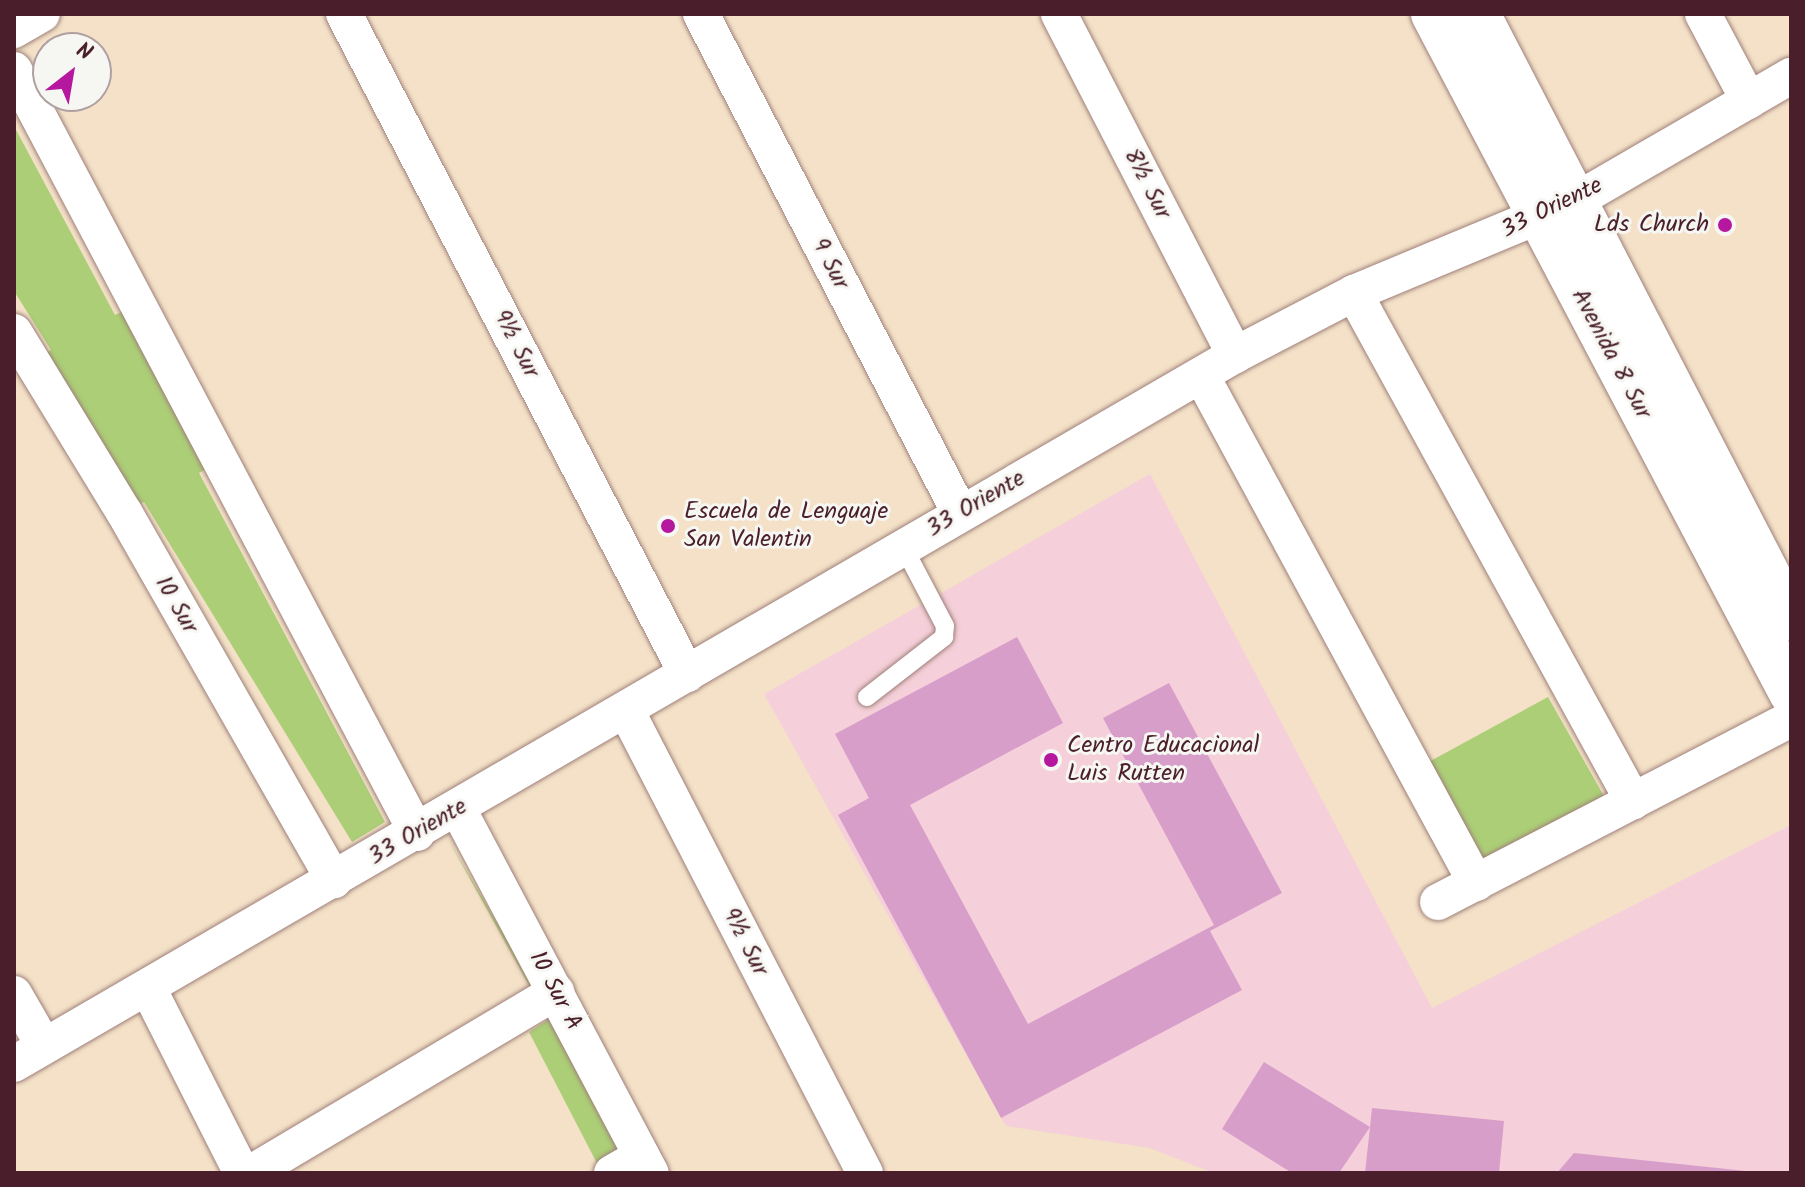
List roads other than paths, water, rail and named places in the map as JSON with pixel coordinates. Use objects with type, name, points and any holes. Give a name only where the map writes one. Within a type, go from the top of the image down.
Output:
[{"type":"street","points":[[14,30],[42,14]]},
{"type":"street","name":"9½ Sur","points":[[344,14],[687,674]]},
{"type":"street","name":"9 Sur","points":[[701,14],[960,513]]},
{"type":"street","name":"8½ Sur","points":[[1059,14],[1235,355]]},
{"type":"street","name":"Avenida 8 Sur","points":[[1433,14],[1557,210],[1791,619]]},
{"type":"street","name":"Avenida 8 Sur","points":[[1478,14],[1557,210],[1789,691]]},
{"type":"street","points":[[1703,14],[1749,101]]},
{"type":"street","points":[[14,70],[417,833]]},
{"type":"street","name":"33 Oriente","points":[[29,1055],[417,833],[903,546],[1235,355],[1354,293],[1557,210],[1791,76]]},
{"type":"street","points":[[1354,293],[1633,801]]},
{"type":"street","name":"10 Sur","points":[[14,332],[334,880]]},
{"type":"street","points":[[1201,375],[1476,883]]},
{"type":"street","points":[[1438,902],[1633,801],[1789,691]]},
{"type":"street","name":"9½ Sur","points":[[626,710],[865,1173]]},
{"type":"street","name":"10 Sur A","points":[[458,809],[556,992],[635,1167]]},
{"type":"street","points":[[148,988],[242,1173]]},
{"type":"street","points":[[251,1173],[556,992]]},
{"type":"street","points":[[14,994],[29,1055]]},
{"type":"lane","points":[[867,697],[944,637],[945,626],[903,546]]},
{"type":"place","name":"Lds Church","points":[[1725,225]]},
{"type":"place","name":"Escuela de Lenguaje San Valentin","points":[[668,526]]},
{"type":"place","name":"Centro Educacional Luis Rutten","points":[[1051,760]]}]
